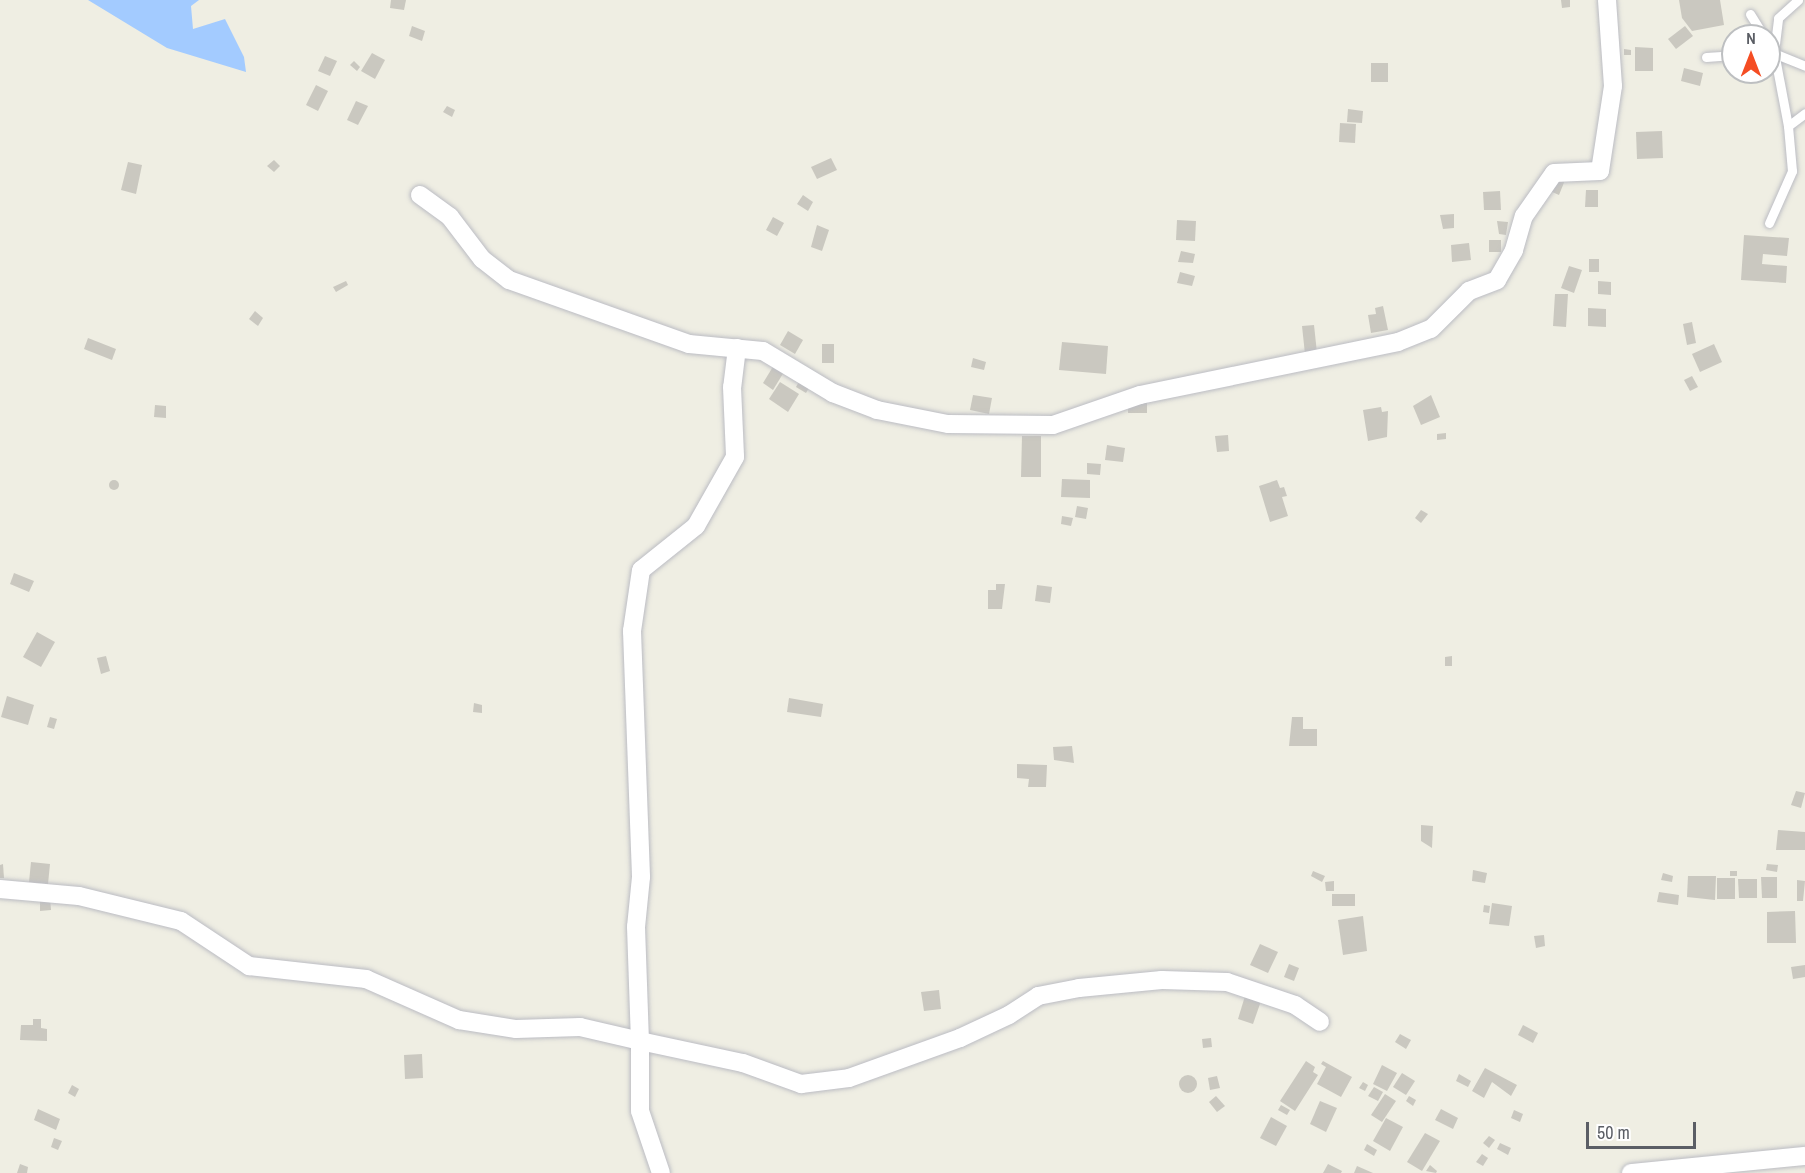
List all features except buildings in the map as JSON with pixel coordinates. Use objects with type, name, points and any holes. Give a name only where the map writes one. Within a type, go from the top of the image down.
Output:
[{"type":"street","points":[[420,195],[450,217],[482,259],[509,280],[689,344],[763,351],[833,393],[877,410],[948,424],[1009,427],[1053,426],[1140,395],[1398,342],[1431,329],[1469,291],[1497,280],[1514,250],[1524,216],[1554,173],[1600,171],[1613,86],[1607,0]]},
{"type":"street","points":[[661,1173],[640,1111],[636,927],[641,877],[632,631],[641,570],[696,526],[735,457],[732,387],[737,348]]},
{"type":"street","points":[[0,889],[79,896],[181,921],[249,966],[366,979],[459,1020],[516,1029],[580,1027],[743,1063],[801,1084],[849,1078],[960,1038],[1009,1015],[1038,996],[1079,988],[1162,980],[1227,982],[1295,1005],[1320,1022]]},
{"type":"street","points":[[1631,1173],[1805,1156]]},
{"type":"lane","points":[[1777,24],[1778,18],[1798,0]]},
{"type":"lane","points":[[1750,14],[1756,24]]},
{"type":"lane","points":[[1781,54],[1805,66]]},
{"type":"lane","points":[[1706,57],[1721,56]]},
{"type":"lane","points":[[1769,223],[1792,171],[1788,126],[1779,84]]},
{"type":"lane","points":[[1788,126],[1805,113]]},
{"type":"water","points":[[88,0],[199,0],[191,6],[193,29],[225,19],[244,57],[246,72],[167,48]]}]
